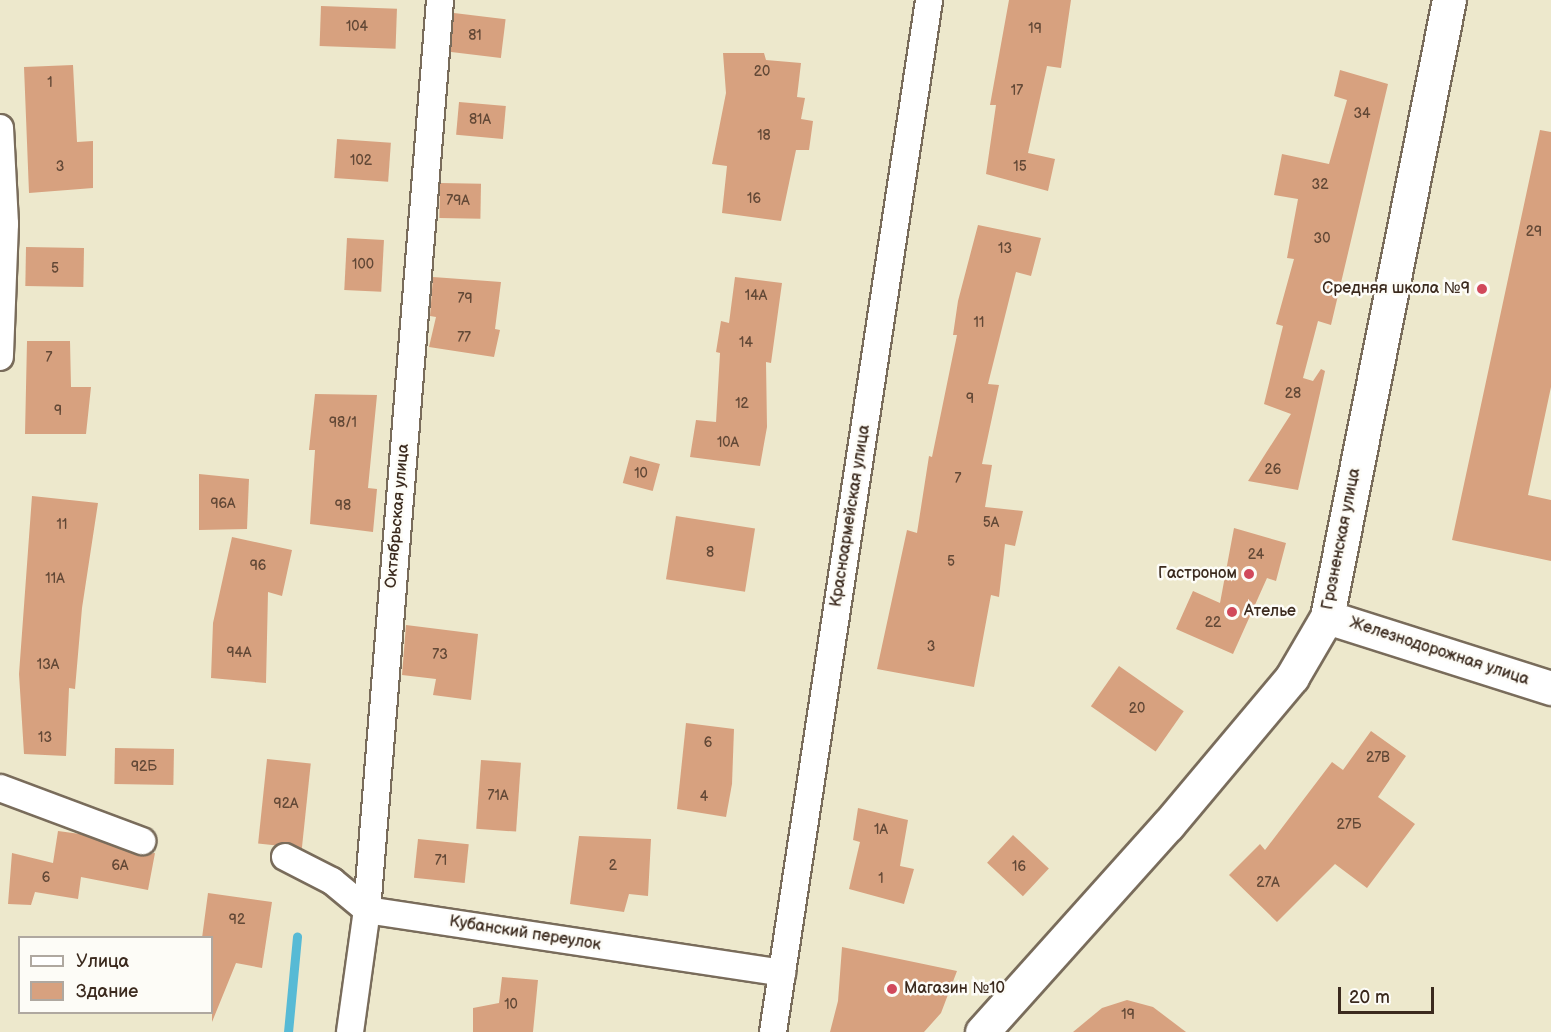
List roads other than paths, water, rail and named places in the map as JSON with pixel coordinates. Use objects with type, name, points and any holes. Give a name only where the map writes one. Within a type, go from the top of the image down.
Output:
[{"type":"main road","name":"Грозненская улица","points":[[982,1032],[1168,825],[1285,685],[1327,617],[1449,0]]},
{"type":"main road","name":"Железнодорожная улица","points":[[1327,617],[1551,688]]},
{"type":"street","name":"Октябрьская улица","points":[[350,1032],[367,910],[440,0]]},
{"type":"street","name":"Красноармейская улица","points":[[773,1032],[929,0]]},
{"type":"street","points":[[0,128],[5,224],[0,357]]},
{"type":"street","points":[[0,788],[142,841]]},
{"type":"street","points":[[285,857],[332,881],[367,910]]},
{"type":"street","name":"Кубанский переулок","points":[[367,910],[782,973]]},
{"type":"waterway","points":[[288,1032],[297,936]]},
{"type":"place","name":"Средняя школа №9","points":[[1482,289]]},
{"type":"place","name":"Гастроном","points":[[1249,574]]},
{"type":"place","name":"Ателье","points":[[1232,612]]},
{"type":"place","name":"Магазин №10","points":[[892,989]]}]
